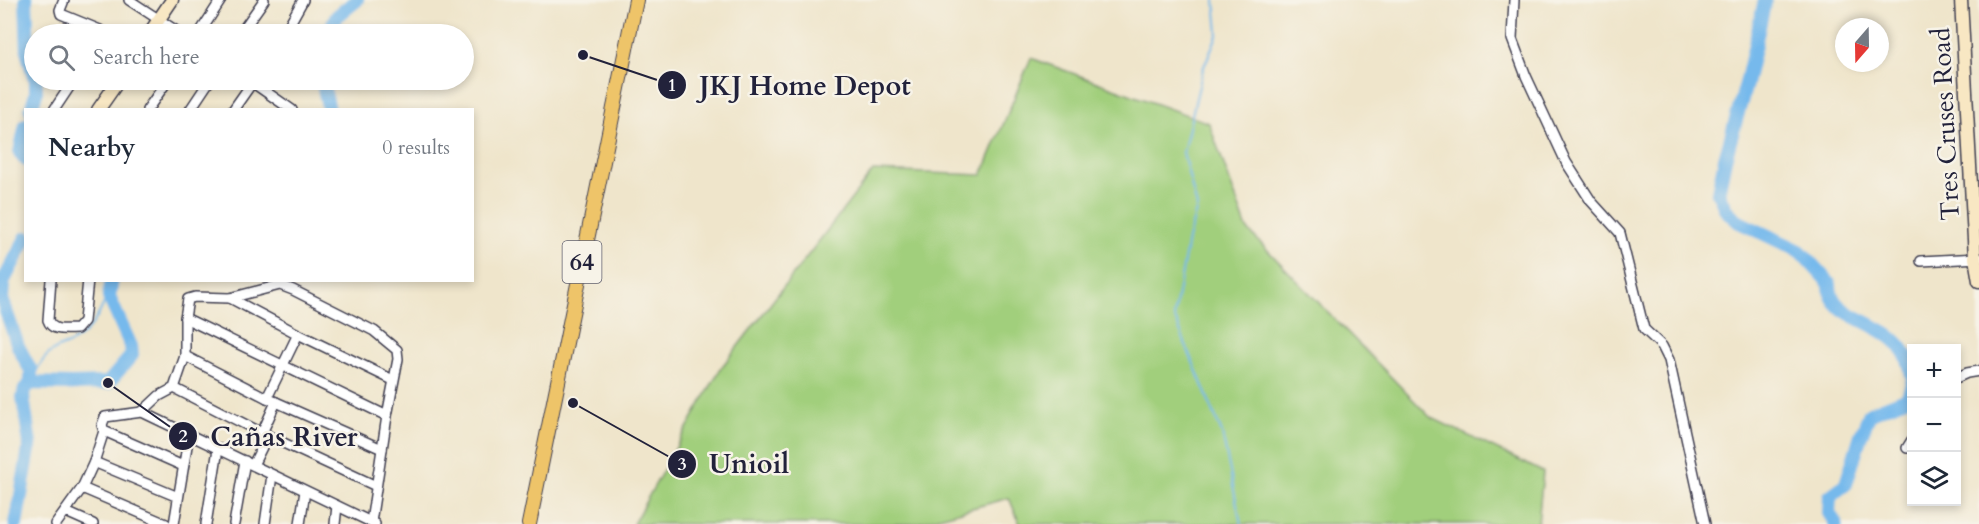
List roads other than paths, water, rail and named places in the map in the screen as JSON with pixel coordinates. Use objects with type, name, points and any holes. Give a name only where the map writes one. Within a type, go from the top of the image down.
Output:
[{"type":"main road","points":[[156,24],[172,0]]},
{"type":"main road","name":"64","points":[[528,524],[636,0]]},
{"type":"main road","name":"Tres Cruses Road","points":[[1961,0],[1979,282]]},
{"type":"main road","points":[[99,108],[111,90]]},
{"type":"street","points":[[64,0],[60,10],[61,14],[85,24]]},
{"type":"street","points":[[129,0],[165,24]]},
{"type":"street","points":[[205,24],[221,0]]},
{"type":"street","points":[[247,24],[264,0]]},
{"type":"street","points":[[290,24],[303,0]]},
{"type":"street","points":[[1514,0],[1512,39],[1526,76],[1566,162],[1591,201],[1620,233],[1644,329],[1662,345],[1669,360],[1705,524]]},
{"type":"street","points":[[55,108],[67,90]]},
{"type":"street","points":[[148,108],[161,90]]},
{"type":"street","points":[[191,108],[203,90]]},
{"type":"street","points":[[234,108],[246,90]]},
{"type":"street","points":[[265,90],[289,108]]},
{"type":"street","points":[[1921,261],[1977,258]]},
{"type":"street","points":[[51,282],[48,320],[50,326],[77,328],[84,321],[88,282]]},
{"type":"street","points":[[56,524],[82,488],[94,462],[104,431],[102,425],[105,417],[142,411],[159,396],[174,388],[185,356],[185,318],[188,299],[195,297],[230,298],[280,285],[374,331],[393,345],[398,354],[376,486],[373,523],[142,411]]},
{"type":"street","points":[[230,298],[393,380]]},
{"type":"street","points":[[185,318],[387,416]]},
{"type":"street","points":[[267,398],[298,334]]},
{"type":"street","points":[[185,356],[267,398],[382,449]]},
{"type":"street","points":[[1961,376],[1979,371]]},
{"type":"street","points":[[174,388],[376,486]]},
{"type":"street","points":[[234,524],[249,463],[265,434],[276,402]]},
{"type":"street","points":[[104,431],[183,466]]},
{"type":"street","points":[[174,524],[189,434]]},
{"type":"street","points":[[206,524],[218,448]]},
{"type":"street","points":[[94,462],[178,497]]},
{"type":"street","points":[[264,524],[272,475]]},
{"type":"street","points":[[82,488],[166,524]]},
{"type":"street","points":[[300,524],[305,491]]},
{"type":"street","points":[[335,524],[338,506]]},
{"type":"street","points":[[66,512],[93,524]]},
{"type":"waterway","points":[[26,0],[27,24]]},
{"type":"waterway","points":[[333,24],[336,17],[357,0]]},
{"type":"waterway","points":[[1215,0],[1218,33],[1203,69],[1183,153],[1197,207],[1188,239],[1174,316],[1222,433],[1241,524]]},
{"type":"waterway","points":[[1765,0],[1718,193],[1726,210],[1739,222],[1800,251],[1830,284],[1833,298],[1841,308],[1883,331],[1907,356]]},
{"type":"waterway","points":[[32,108],[36,90]]},
{"type":"waterway","points":[[324,90],[329,108]]},
{"type":"waterway","points":[[24,134],[20,153],[24,158]]},
{"type":"waterway","points":[[24,242],[3,282],[2,299],[18,346],[31,371],[31,383]]},
{"type":"waterway","points":[[16,524],[30,444],[23,397],[25,389],[31,383],[108,383],[132,355],[131,346],[109,297],[112,282]]},
{"type":"waterway","points":[[32,377],[44,359],[52,352],[74,341],[88,330],[111,286]]},
{"type":"waterway","points":[[1836,524],[1829,513],[1830,496],[1846,484],[1870,413],[1908,398]]},
{"type":"place","name":"JKJ Home Depot","points":[[583,55]]},
{"type":"place","name":"Cañas River","points":[[108,383]]},
{"type":"place","name":"Unioil","points":[[573,403]]}]
